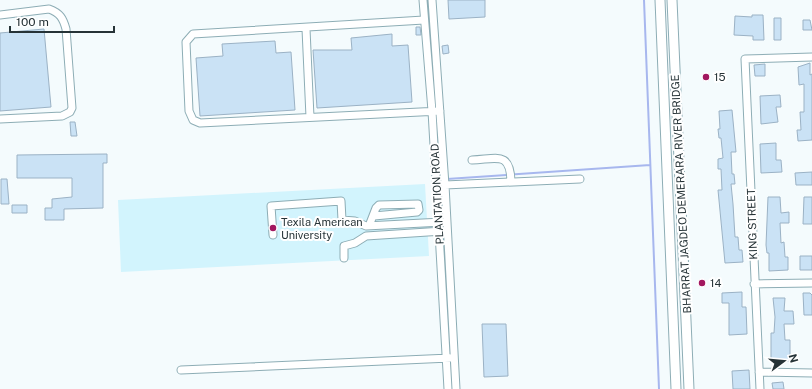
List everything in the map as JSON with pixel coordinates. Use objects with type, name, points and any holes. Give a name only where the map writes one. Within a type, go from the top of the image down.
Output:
[{"type":"main road","name":"BHARRAT JAGDEO DEMERARA RIVER BRIDGE","points":[[660,0],[676,389]]},
{"type":"main road","name":"BHARRAT JAGDEO DEMERARA RIVER BRIDGE","points":[[672,0],[689,389]]},
{"type":"street","name":"PLANTATION ROAD","points":[[422,0],[432,111],[448,389]]},
{"type":"street","name":"PLANTATION ROAD","points":[[432,0],[445,184],[456,389]]},
{"type":"street","points":[[0,15],[49,9],[56,11],[62,17],[66,29],[72,108],[70,112],[62,116],[0,119]]},
{"type":"street","points":[[424,20],[306,28],[197,33],[190,36],[186,42],[189,111],[190,116],[196,122],[440,111]]},
{"type":"street","points":[[306,28],[310,117]]},
{"type":"street","name":"KING STREET","points":[[760,389],[754,284],[745,59],[812,57]]},
{"type":"street","points":[[472,160],[502,158],[510,167],[511,181]]},
{"type":"street","points":[[445,184],[580,180]]},
{"type":"street","points":[[273,235],[271,206],[341,201],[342,220],[355,221],[368,226],[446,222]]},
{"type":"street","points":[[366,236],[368,226],[374,216],[376,208],[379,206],[418,204],[419,210],[415,212],[374,216]]},
{"type":"street","points":[[344,258],[344,246],[355,243],[366,236],[447,231]]},
{"type":"street","points":[[754,284],[812,283]]},
{"type":"street","points":[[181,370],[454,357]]},
{"type":"street","points":[[759,372],[812,373]]},
{"type":"shaded area","name":"Texila American University","points":[[425,184],[429,256],[121,272],[118,200]]},
{"type":"building","points":[[448,0],[485,0],[485,17],[449,19]]},
{"type":"building","points":[[752,15],[763,15],[764,40],[753,40],[753,36],[734,35],[735,16],[752,17]]},
{"type":"building","points":[[774,18],[781,18],[781,40],[774,40]]},
{"type":"building","points":[[803,20],[810,20],[812,30],[803,30]]},
{"type":"building","points":[[416,27],[420,27],[421,35],[416,35]]},
{"type":"building","points":[[44,29],[51,107],[0,111],[0,33]]},
{"type":"building","points":[[392,34],[392,46],[408,45],[412,102],[317,108],[313,50],[352,50],[351,38]]},
{"type":"building","points":[[275,41],[276,53],[291,52],[295,110],[200,116],[196,58],[223,56],[222,44]]},
{"type":"building","points":[[448,45],[449,53],[443,54],[442,46]]},
{"type":"building","points":[[810,63],[810,75],[812,74],[812,140],[798,141],[797,130],[801,130],[800,112],[804,112],[804,84],[799,85],[798,67]]},
{"type":"building","points":[[765,64],[765,76],[755,76],[754,65]]},
{"type":"building","points":[[780,95],[781,107],[776,107],[778,122],[761,124],[760,96]]},
{"type":"building","points":[[732,110],[736,152],[731,152],[732,174],[734,174],[735,184],[731,184],[735,237],[738,237],[739,250],[742,250],[743,262],[725,263],[718,190],[722,190],[721,169],[718,169],[718,159],[723,158],[721,138],[719,138],[718,129],[720,129],[719,111]]},
{"type":"building","points":[[70,122],[75,122],[77,136],[71,136]]},
{"type":"building","points":[[776,143],[776,160],[781,160],[782,172],[761,173],[760,144]]},
{"type":"building","points":[[107,154],[107,163],[103,163],[103,208],[64,209],[64,220],[45,220],[45,208],[52,208],[52,199],[72,197],[72,178],[17,178],[17,155]]},
{"type":"building","points":[[812,172],[812,185],[796,185],[795,173]]},
{"type":"building","points":[[1,179],[7,179],[9,204],[1,204]]},
{"type":"building","points":[[768,197],[780,197],[781,213],[789,212],[789,223],[780,223],[781,243],[784,242],[785,257],[788,257],[788,270],[769,271],[769,253],[767,253],[766,245]]},
{"type":"building","points":[[804,197],[812,197],[812,224],[803,224]]},
{"type":"building","points":[[12,205],[27,205],[27,213],[12,213]]},
{"type":"building","points":[[800,256],[812,256],[812,270],[800,270]]},
{"type":"building","points":[[742,292],[742,307],[746,307],[747,334],[729,335],[729,303],[722,303],[722,293]]},
{"type":"building","points":[[803,293],[810,293],[812,295],[812,315],[804,315]]},
{"type":"building","points":[[773,298],[785,298],[784,311],[793,311],[794,324],[784,324],[785,340],[790,340],[790,361],[771,360],[771,333],[774,333],[775,317]]},
{"type":"building","points":[[482,324],[506,324],[508,376],[484,377]]},
{"type":"building","points":[[749,370],[750,389],[733,389],[732,371]]},
{"type":"building","points":[[783,382],[784,389],[773,389],[772,383]]},
{"type":"waterway","points":[[644,0],[659,389]]},
{"type":"waterway","points":[[447,179],[650,165]]},
{"type":"place","name":"15","points":[[706,77]]},
{"type":"place","name":"Texila American University","points":[[273,228]]},
{"type":"place","name":"14","points":[[702,283]]}]
